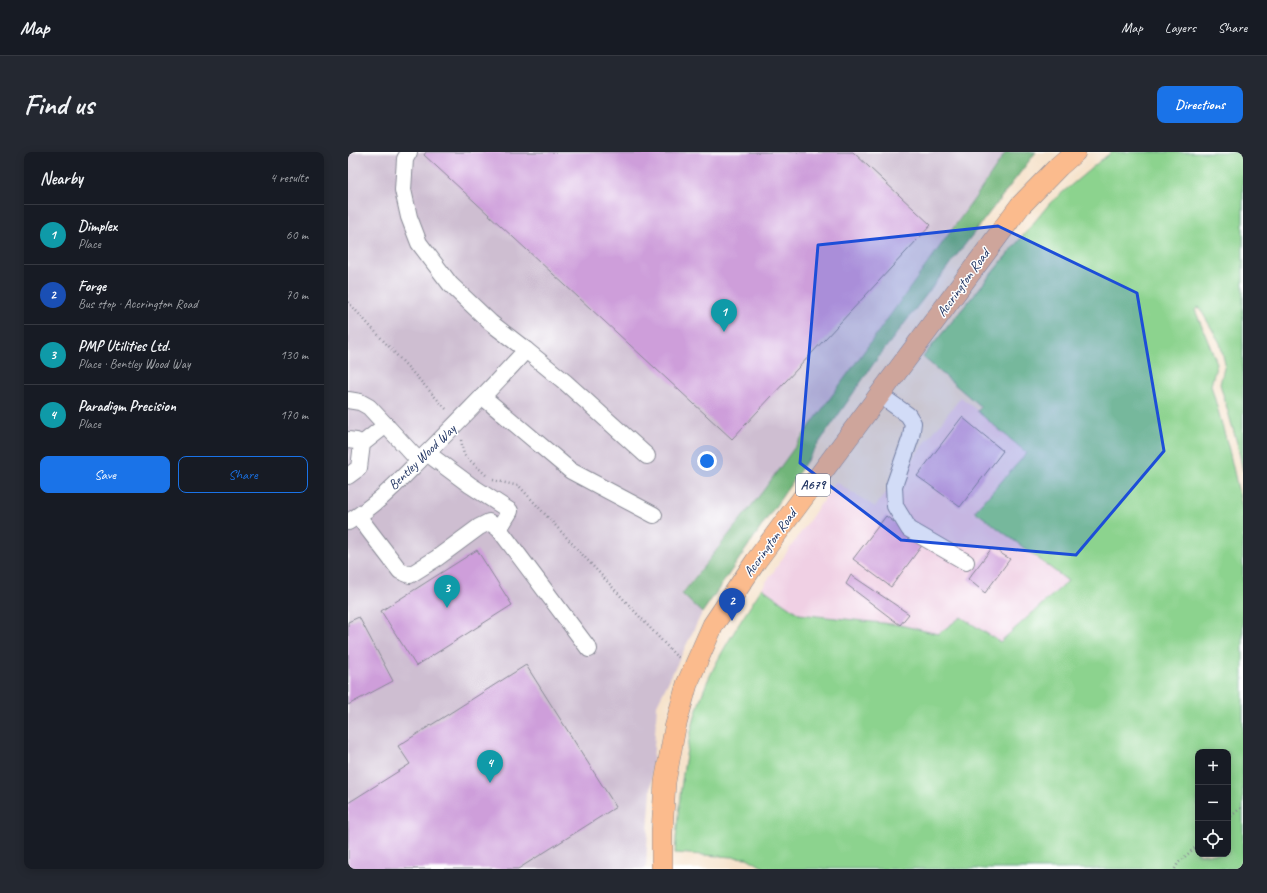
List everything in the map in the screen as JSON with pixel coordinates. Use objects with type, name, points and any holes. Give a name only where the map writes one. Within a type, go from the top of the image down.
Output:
[{"type":"main road","name":"Accrington Road","points":[[662,869],[662,832],[665,782],[675,728],[687,684],[713,625],[756,561],[1020,206],[1059,166],[1075,152]]},
{"type":"street","points":[[409,152],[405,159],[404,190],[409,216],[419,243],[450,284],[491,323],[565,382],[647,456]]},
{"type":"street","name":"Bentley Wood Way","points":[[353,519],[394,486],[488,392],[526,350]]},
{"type":"street","points":[[488,392],[571,471],[654,515]]},
{"type":"street","points":[[880,395],[908,415],[913,423],[911,437],[894,486],[895,506],[909,529],[966,562]]},
{"type":"street","points":[[348,400],[360,402],[369,407],[386,425],[423,457],[510,511],[499,529]]},
{"type":"street","points":[[348,476],[359,468],[355,442],[386,425]]},
{"type":"street","points":[[353,519],[400,571],[410,575],[437,558],[479,527],[489,522],[499,529],[589,648]]},
{"type":"path","points":[[348,302],[458,422],[464,455],[491,480],[519,486],[676,656],[695,664]]},
{"type":"path","points":[[1231,816],[1243,806]]},
{"type":"path","points":[[1175,869],[1178,862],[1195,848]]},
{"type":"highlighted area","points":[[998,226],[1137,293],[1164,451],[1076,555],[901,540],[800,463],[818,245]]},
{"type":"shaded area","points":[[348,152],[1006,152],[975,198],[763,491],[682,593],[702,613],[657,705],[646,869],[348,869]]},
{"type":"shaded area","points":[[961,397],[1027,453],[975,512],[1068,581],[1000,642],[961,617],[938,634],[900,625],[799,614],[762,588],[836,482],[875,507]]},
{"type":"green space","points":[[1006,152],[1036,152],[874,363],[702,613],[682,594],[763,491],[975,198]]},
{"type":"green space","points":[[1112,152],[1243,152],[1243,471],[1237,443],[1220,384],[1225,364],[1220,343],[1199,307],[1195,310],[1217,363],[1211,385],[1229,450],[1243,511],[1243,869],[766,869],[747,858],[675,853],[684,765],[700,700],[720,656],[762,588],[799,614],[900,625],[938,634],[961,617],[1000,642],[1068,581],[975,511],[1027,453],[977,411],[981,407],[923,357],[1050,203]]},
{"type":"building","points":[[426,152],[853,152],[931,225],[732,439],[424,155]]},
{"type":"building","points":[[962,417],[1003,451],[960,507],[917,476]]},
{"type":"building","points":[[886,516],[923,544],[891,587],[853,559]]},
{"type":"building","points":[[992,548],[1010,559],[985,593],[968,579]]},
{"type":"building","points":[[477,550],[512,605],[416,666],[381,611]]},
{"type":"building","points":[[851,575],[909,614],[900,625],[846,584]]},
{"type":"building","points":[[359,617],[393,681],[348,705],[348,622]]},
{"type":"building","points":[[526,665],[616,807],[518,869],[348,869],[348,803],[410,764],[398,746]]},
{"type":"place","name":"Dimplex","points":[[724,332]]},
{"type":"place","name":"PMP Utilities Ltd.","points":[[447,608]]},
{"type":"place","name":"Forge","points":[[732,621]]},
{"type":"place","name":"Paradigm Precision","points":[[490,783]]}]
